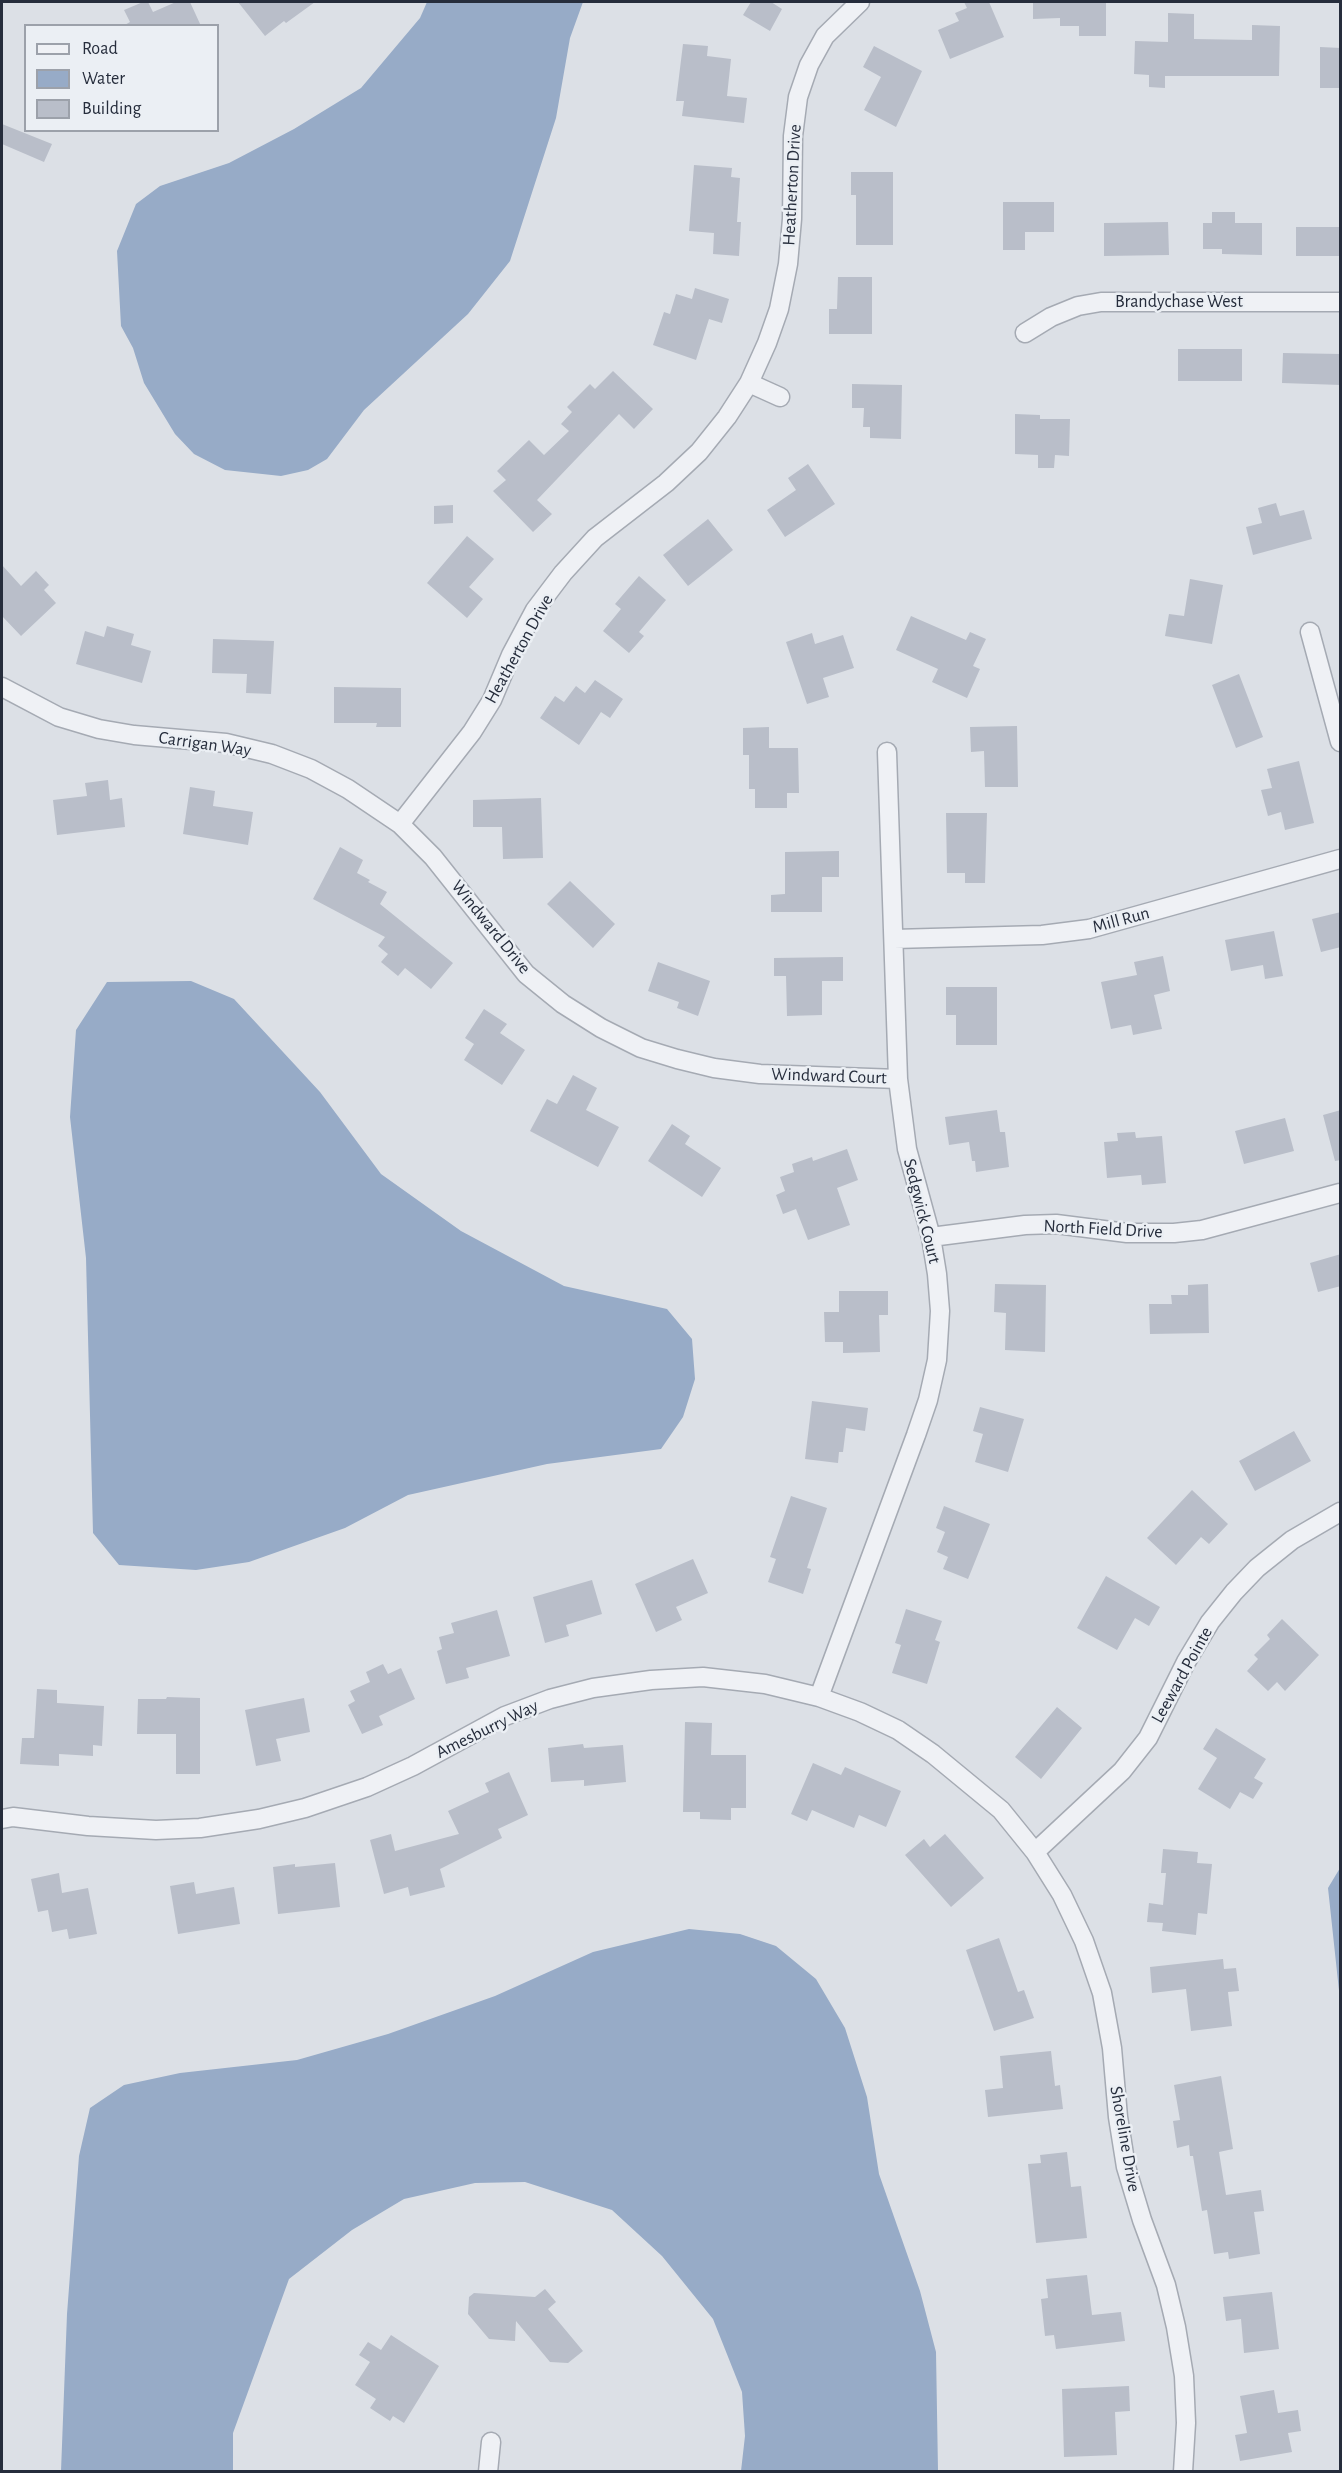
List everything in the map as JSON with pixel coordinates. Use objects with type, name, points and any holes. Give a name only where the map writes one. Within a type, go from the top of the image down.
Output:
[{"type":"street","name":"Heatherton Drive","points":[[400,824],[472,732],[492,700],[511,656],[535,610],[563,573],[595,538],[666,483],[699,452],[727,417],[749,382],[779,309],[788,264],[792,219],[793,136],[798,97],[809,65],[825,36],[860,2]]},
{"type":"street","name":"Brandychase West","points":[[1025,333],[1077,306],[1101,302],[1341,302]]},
{"type":"street","points":[[749,382],[780,397]]},
{"type":"street","points":[[1310,632],[1341,742]]},
{"type":"street","name":"Carrigan Way","points":[[2,687],[58,717],[99,729],[134,735],[226,743],[272,754],[311,769],[348,789],[400,824]]},
{"type":"street","name":"Sedgwick Court","points":[[819,1697],[928,1400],[936,1360],[940,1311],[931,1237],[907,1149],[898,1079],[886,752]]},
{"type":"street","name":"Windward Drive","points":[[400,824],[453,880],[503,948],[526,974],[563,1004],[601,1028],[641,1048],[714,1068],[760,1074]]},
{"type":"street","name":"Mill Run","points":[[894,939],[1042,936],[1089,929],[1341,859]]},
{"type":"street","name":"Windward Court","points":[[760,1074],[898,1079]]},
{"type":"street","name":"North Field Drive","points":[[931,1237],[1025,1225],[1056,1224],[1127,1233],[1174,1233],[1213,1228],[1341,1193]]},
{"type":"street","name":"Leeward Pointe","points":[[1035,1852],[1122,1771],[1148,1738],[1186,1662],[1210,1622],[1234,1592],[1257,1568],[1292,1540],[1341,1512]]},
{"type":"street","name":"Amesburry Way","points":[[2,1819],[13,1817],[88,1826],[156,1830],[200,1828],[259,1819],[305,1808],[367,1787],[413,1766],[505,1716],[550,1699],[593,1688],[651,1680],[703,1677],[765,1684],[819,1697],[870,1716],[898,1730],[933,1754],[1001,1810],[1035,1852]]},
{"type":"street","name":"Shoreline Drive","points":[[1035,1852],[1062,1895],[1084,1941],[1102,1993],[1126,2167],[1142,2220],[1166,2285],[1176,2327],[1184,2376],[1186,2423],[1183,2472]]},
{"type":"street","points":[[488,2472],[491,2442]]},
{"type":"water","points":[[427,2],[583,2],[570,38],[556,118],[510,261],[468,314],[364,410],[327,459],[308,470],[281,476],[225,470],[194,454],[175,434],[144,383],[133,348],[121,326],[117,251],[136,204],[160,186],[229,163],[294,129],[361,88],[420,18]]},
{"type":"water","points":[[191,981],[234,999],[320,1092],[381,1174],[461,1231],[564,1286],[667,1309],[692,1339],[695,1379],[683,1417],[661,1449],[547,1464],[408,1495],[345,1528],[249,1562],[196,1570],[119,1565],[93,1533],[86,1258],[70,1117],[76,1030],[107,982]]},
{"type":"water","points":[[1340,1868],[1340,2000],[1328,1888]]},
{"type":"water","points":[[689,1929],[740,1934],[776,1946],[816,1979],[845,2028],[867,2097],[879,2174],[920,2291],[936,2352],[938,2471],[741,2471],[745,2436],[742,2392],[713,2319],[662,2256],[612,2210],[525,2182],[475,2183],[404,2199],[352,2230],[289,2279],[233,2433],[233,2471],[61,2471],[67,2314],[79,2156],[90,2108],[124,2085],[180,2073],[297,2060],[388,2034],[495,1996],[593,1952]]},
{"type":"building","points":[[143,2],[148,2],[153,12],[176,2],[190,2],[200,24],[126,24],[130,22],[124,10]]},
{"type":"building","points":[[238,2],[315,2],[265,36]]},
{"type":"building","points":[[751,2],[771,2],[782,9],[770,31],[743,15]]},
{"type":"building","points":[[964,2],[989,2],[1004,37],[950,59],[938,30],[959,21],[955,13],[967,8]]},
{"type":"building","points":[[1033,2],[1106,2],[1106,36],[1079,36],[1079,26],[1060,26],[1060,18],[1033,19]]},
{"type":"building","points":[[1168,13],[1194,14],[1194,39],[1252,40],[1252,25],[1280,26],[1279,76],[1165,76],[1165,88],[1149,87],[1149,75],[1134,74],[1135,41],[1168,42]]},
{"type":"building","points":[[683,44],[708,46],[707,56],[731,59],[727,96],[747,98],[744,123],[682,116],[684,101],[676,101]]},
{"type":"building","points":[[874,46],[922,71],[896,127],[864,110],[881,77],[863,67]]},
{"type":"building","points":[[1320,47],[1341,48],[1341,88],[1320,88]]},
{"type":"building","points":[[2,124],[52,144],[44,162],[2,144]]},
{"type":"building","points":[[694,165],[732,168],[731,177],[740,178],[737,222],[741,222],[739,256],[713,254],[714,233],[689,231]]},
{"type":"building","points":[[851,172],[893,172],[893,245],[856,245],[856,195],[851,195]]},
{"type":"building","points":[[1003,202],[1054,202],[1054,232],[1025,232],[1025,250],[1003,250]]},
{"type":"building","points":[[1212,212],[1235,212],[1235,223],[1262,223],[1262,255],[1222,254],[1222,249],[1203,249],[1203,223],[1212,223]]},
{"type":"building","points":[[1168,222],[1169,255],[1104,256],[1104,223]]},
{"type":"building","points":[[1296,227],[1341,227],[1341,256],[1296,256]]},
{"type":"building","points":[[838,277],[872,277],[872,334],[829,334],[829,309],[837,309]]},
{"type":"building","points":[[695,288],[729,299],[722,323],[709,319],[696,360],[653,345],[664,312],[670,314],[676,294],[692,299]]},
{"type":"building","points":[[1178,349],[1242,349],[1242,381],[1178,381]]},
{"type":"building","points":[[1283,353],[1341,354],[1341,385],[1282,383]]},
{"type":"building","points":[[613,371],[653,409],[634,429],[619,414],[537,500],[552,514],[533,532],[493,491],[506,480],[497,471],[529,440],[544,455],[569,431],[561,424],[572,412],[567,407],[590,384],[595,389]]},
{"type":"building","points":[[852,384],[902,385],[901,439],[870,438],[870,427],[863,427],[864,408],[852,408]]},
{"type":"building","points":[[1015,414],[1040,415],[1040,419],[1070,419],[1069,456],[1055,455],[1054,468],[1038,468],[1038,455],[1015,454]]},
{"type":"building","points":[[808,464],[835,504],[785,537],[767,510],[796,490],[788,478]]},
{"type":"building","points":[[1276,503],[1280,516],[1304,510],[1312,539],[1253,555],[1246,527],[1262,523],[1258,508]]},
{"type":"building","points":[[453,505],[453,523],[434,524],[434,506]]},
{"type":"building","points":[[708,519],[733,550],[688,586],[663,555]]},
{"type":"building","points":[[467,536],[494,559],[469,587],[483,599],[467,618],[427,583]]},
{"type":"building","points":[[2,565],[21,586],[36,571],[49,585],[44,590],[56,603],[21,636],[2,616]]},
{"type":"building","points":[[639,576],[666,600],[639,632],[644,636],[629,653],[603,631],[621,609],[615,604]]},
{"type":"building","points":[[1190,579],[1223,585],[1212,644],[1165,636],[1169,614],[1184,616]]},
{"type":"building","points":[[911,616],[966,640],[970,632],[986,639],[973,666],[980,669],[967,698],[932,682],[938,669],[896,650]]},
{"type":"building","points":[[107,626],[134,634],[131,645],[151,651],[142,683],[76,664],[85,631],[104,637]]},
{"type":"building","points":[[812,633],[815,644],[843,635],[854,668],[823,678],[829,697],[807,704],[786,642]]},
{"type":"building","points":[[213,639],[274,641],[271,694],[246,693],[247,674],[212,673]]},
{"type":"building","points":[[1239,674],[1263,737],[1236,748],[1212,685]]},
{"type":"building","points":[[595,680],[623,699],[610,718],[601,712],[579,745],[540,718],[555,696],[564,702],[576,686],[585,693]]},
{"type":"building","points":[[334,687],[401,688],[401,727],[376,727],[377,723],[334,723]]},
{"type":"building","points":[[1017,726],[1018,787],[985,787],[984,751],[971,752],[970,727]]},
{"type":"building","points":[[769,727],[769,748],[798,748],[799,793],[787,793],[787,808],[755,808],[755,789],[749,789],[749,755],[743,755],[743,728]]},
{"type":"building","points":[[1299,761],[1314,823],[1285,830],[1281,812],[1268,816],[1261,790],[1272,788],[1267,769]]},
{"type":"building","points":[[108,780],[110,800],[122,798],[125,827],[57,835],[53,800],[87,796],[85,783]]},
{"type":"building","points":[[190,787],[215,791],[213,806],[253,812],[248,845],[183,834]]},
{"type":"building","points":[[541,798],[543,858],[503,859],[502,827],[473,827],[473,800]]},
{"type":"building","points":[[946,813],[987,813],[985,883],[965,883],[965,873],[947,873]]},
{"type":"building","points":[[340,847],[363,860],[357,873],[387,892],[380,904],[453,963],[431,989],[405,968],[398,976],[381,962],[388,954],[378,946],[385,937],[313,899]]},
{"type":"building","points":[[839,851],[839,877],[822,877],[822,912],[771,912],[771,895],[785,894],[785,852]]},
{"type":"building","points":[[570,881],[615,924],[593,948],[547,904]]},
{"type":"building","points":[[1341,912],[1341,947],[1321,952],[1312,919]]},
{"type":"building","points":[[1274,931],[1283,976],[1265,979],[1263,965],[1231,971],[1225,940]]},
{"type":"building","points":[[1163,956],[1170,991],[1154,995],[1162,1029],[1133,1035],[1131,1025],[1111,1029],[1101,982],[1137,975],[1134,962]]},
{"type":"building","points":[[843,957],[843,981],[822,981],[822,1015],[787,1016],[786,976],[774,976],[774,958]]},
{"type":"building","points":[[658,962],[710,981],[698,1016],[677,1008],[679,1002],[648,991]]},
{"type":"building","points":[[946,987],[997,987],[997,1045],[956,1045],[956,1015],[946,1015]]},
{"type":"building","points":[[484,1009],[507,1024],[500,1033],[525,1050],[502,1085],[464,1060],[474,1044],[465,1038]]},
{"type":"building","points":[[573,1075],[597,1088],[586,1110],[619,1127],[598,1167],[530,1131],[547,1099],[557,1104]]},
{"type":"building","points":[[997,1110],[1000,1132],[1005,1132],[1009,1167],[976,1172],[969,1142],[949,1145],[945,1117]]},
{"type":"building","points":[[1341,1110],[1341,1160],[1335,1161],[1323,1115]]},
{"type":"building","points":[[1285,1118],[1294,1151],[1244,1164],[1235,1131]]},
{"type":"building","points":[[672,1124],[690,1136],[685,1144],[721,1168],[702,1197],[648,1161]]},
{"type":"building","points":[[1135,1132],[1136,1138],[1162,1136],[1166,1183],[1142,1185],[1141,1175],[1107,1178],[1104,1142],[1118,1141],[1117,1133]]},
{"type":"building","points":[[847,1149],[858,1180],[837,1188],[850,1225],[808,1240],[796,1209],[783,1214],[776,1195],[785,1191],[780,1177],[794,1172],[792,1164],[812,1157],[813,1161]]},
{"type":"building","points":[[1341,1254],[1341,1286],[1318,1292],[1310,1263]]},
{"type":"building","points":[[995,1284],[1046,1285],[1045,1352],[1005,1350],[1006,1313],[994,1312]]},
{"type":"building","points":[[1208,1284],[1209,1333],[1150,1334],[1149,1304],[1172,1304],[1171,1295],[1188,1295],[1188,1285]]},
{"type":"building","points":[[839,1291],[888,1291],[888,1315],[879,1315],[880,1352],[843,1353],[843,1342],[825,1342],[824,1312],[839,1312]]},
{"type":"building","points":[[812,1401],[868,1408],[865,1431],[846,1428],[843,1452],[839,1452],[838,1463],[805,1459]]},
{"type":"building","points":[[980,1407],[1024,1419],[1008,1472],[975,1462],[983,1434],[973,1431]]},
{"type":"building","points":[[1294,1431],[1311,1461],[1255,1491],[1239,1461]]},
{"type":"building","points":[[1192,1490],[1228,1524],[1209,1544],[1201,1537],[1176,1565],[1147,1538]]},
{"type":"building","points":[[791,1496],[827,1508],[807,1568],[811,1569],[803,1594],[768,1582],[776,1559],[770,1557]]},
{"type":"building","points":[[944,1506],[990,1524],[968,1579],[943,1569],[948,1557],[937,1552],[945,1532],[936,1528]]},
{"type":"building","points":[[693,1559],[708,1593],[676,1607],[682,1620],[656,1632],[635,1584]]},
{"type":"building","points":[[1106,1576],[1160,1607],[1149,1626],[1135,1618],[1117,1650],[1077,1628]]},
{"type":"building","points":[[592,1580],[602,1614],[566,1625],[569,1636],[545,1643],[533,1597]]},
{"type":"building","points":[[906,1609],[942,1621],[935,1640],[940,1642],[927,1684],[892,1673],[901,1645],[895,1643]]},
{"type":"building","points":[[497,1610],[510,1656],[466,1668],[469,1678],[446,1684],[437,1651],[442,1649],[439,1637],[454,1633],[451,1623]]},
{"type":"building","points":[[1282,1619],[1319,1655],[1285,1691],[1277,1682],[1268,1691],[1247,1671],[1258,1659],[1254,1655],[1270,1639],[1267,1635]]},
{"type":"building","points":[[383,1664],[388,1674],[401,1668],[415,1699],[379,1716],[383,1725],[362,1734],[348,1705],[355,1701],[350,1691],[370,1682],[366,1672]]},
{"type":"building","points":[[37,1689],[57,1690],[57,1703],[104,1706],[102,1746],[93,1745],[93,1756],[59,1754],[59,1766],[20,1764],[22,1738],[34,1738]]},
{"type":"building","points":[[167,1697],[200,1698],[200,1774],[176,1774],[176,1734],[137,1734],[138,1699],[166,1699]]},
{"type":"building","points":[[304,1698],[310,1732],[276,1739],[281,1761],[256,1766],[245,1710]]},
{"type":"building","points":[[1057,1707],[1082,1728],[1041,1779],[1015,1757]]},
{"type":"building","points":[[685,1722],[712,1723],[711,1755],[746,1755],[746,1808],[731,1808],[731,1820],[700,1819],[700,1812],[683,1812]]},
{"type":"building","points":[[1216,1728],[1266,1759],[1254,1778],[1263,1783],[1253,1799],[1240,1792],[1230,1809],[1198,1789],[1217,1758],[1203,1749]]},
{"type":"building","points":[[583,1744],[584,1748],[623,1745],[626,1782],[584,1786],[584,1780],[551,1782],[548,1748]]},
{"type":"building","points":[[813,1763],[841,1775],[845,1767],[901,1791],[886,1827],[859,1815],[854,1828],[812,1810],[807,1821],[791,1814]]},
{"type":"building","points":[[509,1772],[528,1815],[498,1829],[502,1838],[440,1869],[445,1887],[410,1896],[408,1887],[384,1894],[370,1840],[391,1834],[395,1851],[459,1834],[448,1811],[489,1792],[485,1783]]},
{"type":"building","points":[[945,1834],[984,1878],[951,1907],[905,1855],[924,1839],[930,1847]]},
{"type":"building","points":[[1163,1849],[1198,1852],[1197,1863],[1212,1864],[1207,1914],[1198,1913],[1196,1935],[1162,1931],[1163,1923],[1147,1922],[1149,1903],[1163,1905],[1166,1873],[1161,1873]]},
{"type":"building","points":[[335,1863],[340,1907],[278,1914],[273,1867]]},
{"type":"building","points":[[59,1873],[62,1893],[88,1888],[97,1934],[69,1939],[67,1929],[52,1932],[48,1910],[38,1912],[31,1879]]},
{"type":"building","points":[[194,1882],[196,1894],[234,1887],[240,1924],[178,1934],[170,1886]]},
{"type":"building","points":[[999,1938],[1018,1992],[1024,1990],[1034,2018],[994,2031],[966,1950]]},
{"type":"building","points":[[1223,1959],[1224,1969],[1236,1968],[1239,1991],[1228,1992],[1232,2026],[1191,2031],[1186,1989],[1152,1993],[1150,1967]]},
{"type":"building","points":[[1051,2051],[1055,2086],[1060,2085],[1063,2109],[988,2117],[985,2090],[1003,2088],[1000,2056]]},
{"type":"building","points":[[1221,2076],[1233,2149],[1219,2152],[1226,2195],[1261,2190],[1264,2211],[1254,2212],[1260,2254],[1229,2259],[1228,2252],[1214,2254],[1207,2210],[1202,2211],[1193,2156],[1190,2156],[1189,2145],[1177,2148],[1173,2121],[1180,2120],[1174,2085]]},
{"type":"building","points":[[1067,2152],[1071,2187],[1081,2186],[1087,2238],[1036,2243],[1028,2164],[1041,2163],[1040,2155]]},
{"type":"building","points":[[1087,2275],[1092,2315],[1121,2312],[1125,2341],[1056,2349],[1054,2335],[1045,2336],[1041,2299],[1048,2298],[1046,2279]]},
{"type":"building","points":[[545,2289],[556,2302],[548,2309],[583,2351],[568,2363],[550,2362],[516,2321],[515,2341],[489,2339],[468,2314],[469,2297],[474,2293],[535,2297]]},
{"type":"building","points":[[1272,2292],[1279,2349],[1244,2353],[1241,2319],[1226,2321],[1223,2297]]},
{"type":"building","points":[[391,2335],[439,2366],[404,2423],[393,2416],[390,2421],[370,2408],[376,2399],[355,2385],[370,2362],[359,2355],[368,2342],[381,2350]]},
{"type":"building","points":[[1129,2386],[1130,2411],[1115,2412],[1117,2455],[1064,2457],[1062,2389]]},
{"type":"building","points":[[1274,2390],[1278,2413],[1298,2410],[1301,2431],[1288,2433],[1292,2452],[1240,2461],[1235,2435],[1247,2433],[1240,2396]]}]
